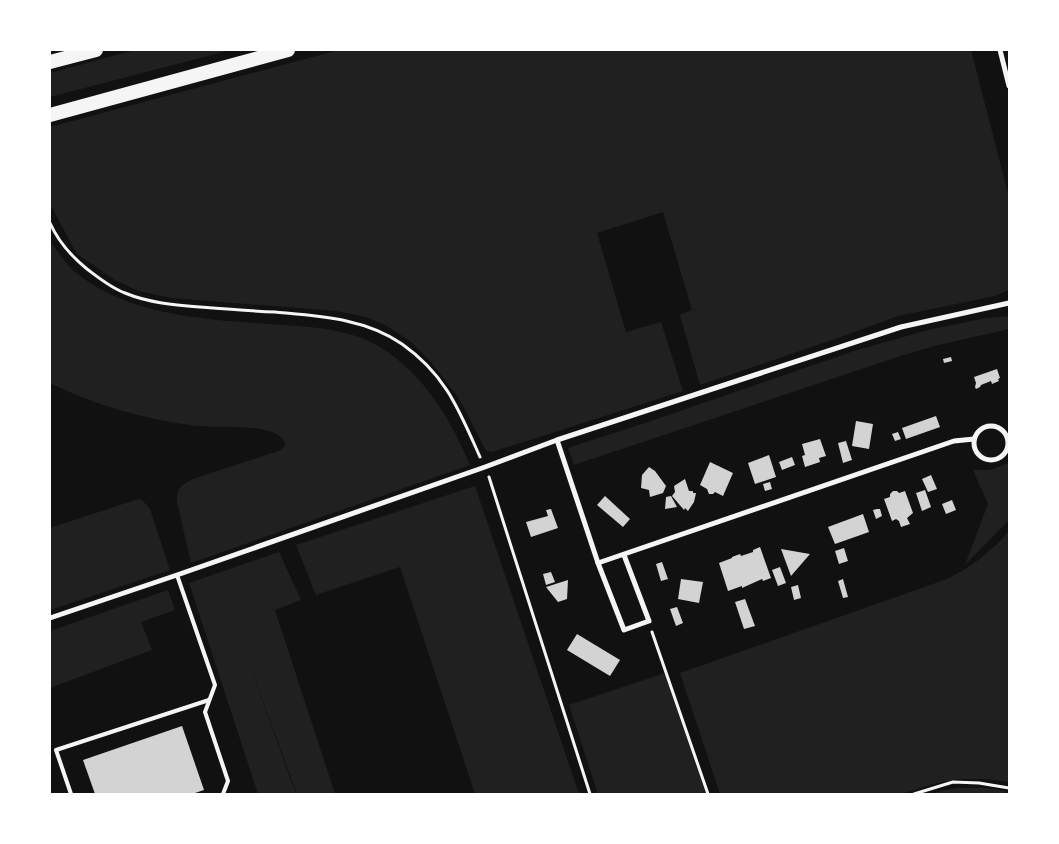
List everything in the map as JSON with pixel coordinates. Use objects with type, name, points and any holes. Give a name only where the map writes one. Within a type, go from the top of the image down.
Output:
[{"type":"highway","points":[[50,62],[96,50]]},
{"type":"highway","points":[[50,114],[288,50]]},
{"type":"street","points":[[1000,50],[1009,86]]},
{"type":"street","points":[[50,618],[485,467],[557,440],[902,327],[1009,303]]},
{"type":"street","points":[[994,426],[1006,433],[1009,446],[1001,457],[988,460],[977,453],[974,439],[981,428],[994,426]]},
{"type":"street","points":[[598,563],[954,441],[974,439]]},
{"type":"street","points":[[557,440],[598,563],[624,630],[649,621],[624,555]]},
{"type":"lane","points":[[177,575],[215,685],[205,712],[228,781],[224,794]]},
{"type":"lane","points":[[71,794],[56,750],[209,700]]},
{"type":"path","points":[[50,222],[62,244],[77,261],[109,285],[126,294],[176,305],[329,317],[362,326],[400,343],[426,364],[441,381],[455,402],[485,467],[590,794]]},
{"type":"path","points":[[649,621],[708,794]]},
{"type":"path","points":[[914,794],[953,782],[978,783],[1009,788]]},
{"type":"shaded area","points":[[135,50],[231,50],[50,97],[50,73]]},
{"type":"shaded area","points":[[339,50],[971,50],[1009,197],[1009,290],[995,296],[898,316],[700,385],[680,315],[692,310],[663,212],[597,233],[626,332],[661,322],[683,391],[492,452],[486,451],[460,400],[431,362],[410,341],[385,325],[366,317],[336,311],[172,298],[138,291],[115,280],[77,254],[50,204],[50,127]]},
{"type":"shaded area","points":[[50,242],[74,271],[96,287],[120,299],[173,314],[327,329],[369,341],[387,351],[417,378],[442,410],[470,465],[191,563],[177,502],[180,488],[193,479],[281,450],[286,444],[277,434],[263,430],[244,427],[196,426],[140,416],[103,405],[50,383]]},
{"type":"shaded area","points":[[1009,316],[1009,329],[934,346],[901,356],[574,465],[568,448],[854,351],[928,330],[986,318]]},
{"type":"shaded area","points":[[1009,463],[1009,520],[965,565],[988,504],[973,470],[989,470]]},
{"type":"shaded area","points":[[475,486],[579,794],[475,794],[400,567],[316,595],[296,545]]},
{"type":"shaded area","points":[[138,499],[142,500],[150,509],[170,570],[50,610],[50,528]]},
{"type":"shaded area","points":[[1009,531],[1008,782],[987,779],[958,779],[933,784],[901,794],[720,794],[680,673],[947,579],[964,570],[980,558]]},
{"type":"shaded area","points":[[279,552],[301,600],[275,610],[335,794],[297,794],[237,630],[296,794],[258,794],[189,583]]},
{"type":"shaded area","points":[[168,590],[175,610],[141,622],[152,650],[50,688],[50,631]]},
{"type":"shaded area","points":[[665,673],[706,794],[598,794],[569,705]]},
{"type":"shaded area","points":[[957,788],[984,788],[1006,791],[1005,794],[931,794]]},
{"type":"building","points":[[951,357],[952,361],[944,363],[943,359]]},
{"type":"building","points":[[997,369],[999,381],[992,384],[991,381],[976,389],[974,377]]},
{"type":"building","points":[[936,416],[940,427],[906,439],[902,428]]},
{"type":"building","points":[[856,421],[873,424],[869,449],[852,446]]},
{"type":"building","points":[[898,432],[901,439],[895,441],[892,434]]},
{"type":"building","points":[[820,439],[826,456],[819,458],[820,462],[805,467],[802,456],[805,455],[802,444]]},
{"type":"building","points":[[846,441],[852,460],[843,463],[838,443]]},
{"type":"building","points":[[769,455],[776,477],[755,484],[748,463]]},
{"type":"building","points":[[792,457],[795,465],[782,470],[779,462]]},
{"type":"building","points":[[710,462],[733,473],[723,496],[715,492],[709,494],[707,489],[700,485]]},
{"type":"building","points":[[649,467],[655,471],[666,486],[663,493],[650,497],[649,490],[641,488],[642,475]]},
{"type":"building","points":[[931,475],[937,489],[928,492],[922,479]]},
{"type":"building","points":[[685,479],[689,491],[696,493],[694,502],[688,511],[685,508],[684,510],[672,496],[675,492],[674,486]]},
{"type":"building","points":[[770,482],[772,489],[765,491],[763,484]]},
{"type":"building","points":[[925,490],[931,507],[922,511],[916,493]]},
{"type":"building","points":[[893,491],[899,493],[905,491],[913,513],[907,518],[910,524],[901,527],[896,519],[892,521],[884,499],[890,497]]},
{"type":"building","points":[[605,496],[630,519],[623,527],[597,505]]},
{"type":"building","points":[[671,496],[677,507],[665,509],[666,497]]},
{"type":"building","points":[[952,500],[956,510],[946,514],[942,504]]},
{"type":"building","points":[[551,509],[558,528],[531,537],[526,522],[548,516],[546,510]]},
{"type":"building","points":[[880,509],[882,516],[876,519],[873,510]]},
{"type":"building","points":[[863,514],[869,532],[835,544],[828,527]]},
{"type":"building","points":[[760,547],[771,578],[763,581],[762,579],[742,588],[742,586],[728,591],[719,563],[740,554],[741,556],[753,552],[753,550]]},
{"type":"building","points":[[844,548],[848,561],[839,564],[835,551]]},
{"type":"building","points":[[781,549],[810,554],[791,576]]},
{"type":"building","points":[[662,562],[668,579],[661,581],[656,564]]},
{"type":"building","points":[[780,567],[786,583],[778,586],[772,570]]},
{"type":"building","points":[[551,572],[555,582],[546,585],[543,574]]},
{"type":"building","points":[[681,579],[703,582],[699,603],[678,599]]},
{"type":"building","points":[[843,579],[848,597],[843,598],[838,581]]},
{"type":"building","points":[[568,580],[567,599],[558,602],[546,587]]},
{"type":"building","points":[[798,585],[801,598],[794,600],[791,587]]},
{"type":"building","points":[[745,599],[755,626],[744,629],[735,602]]},
{"type":"building","points":[[677,607],[683,623],[676,626],[670,609]]},
{"type":"building","points":[[577,634],[620,660],[610,676],[567,650]]},
{"type":"building","points":[[182,726],[204,790],[192,794],[95,794],[83,760]]}]
